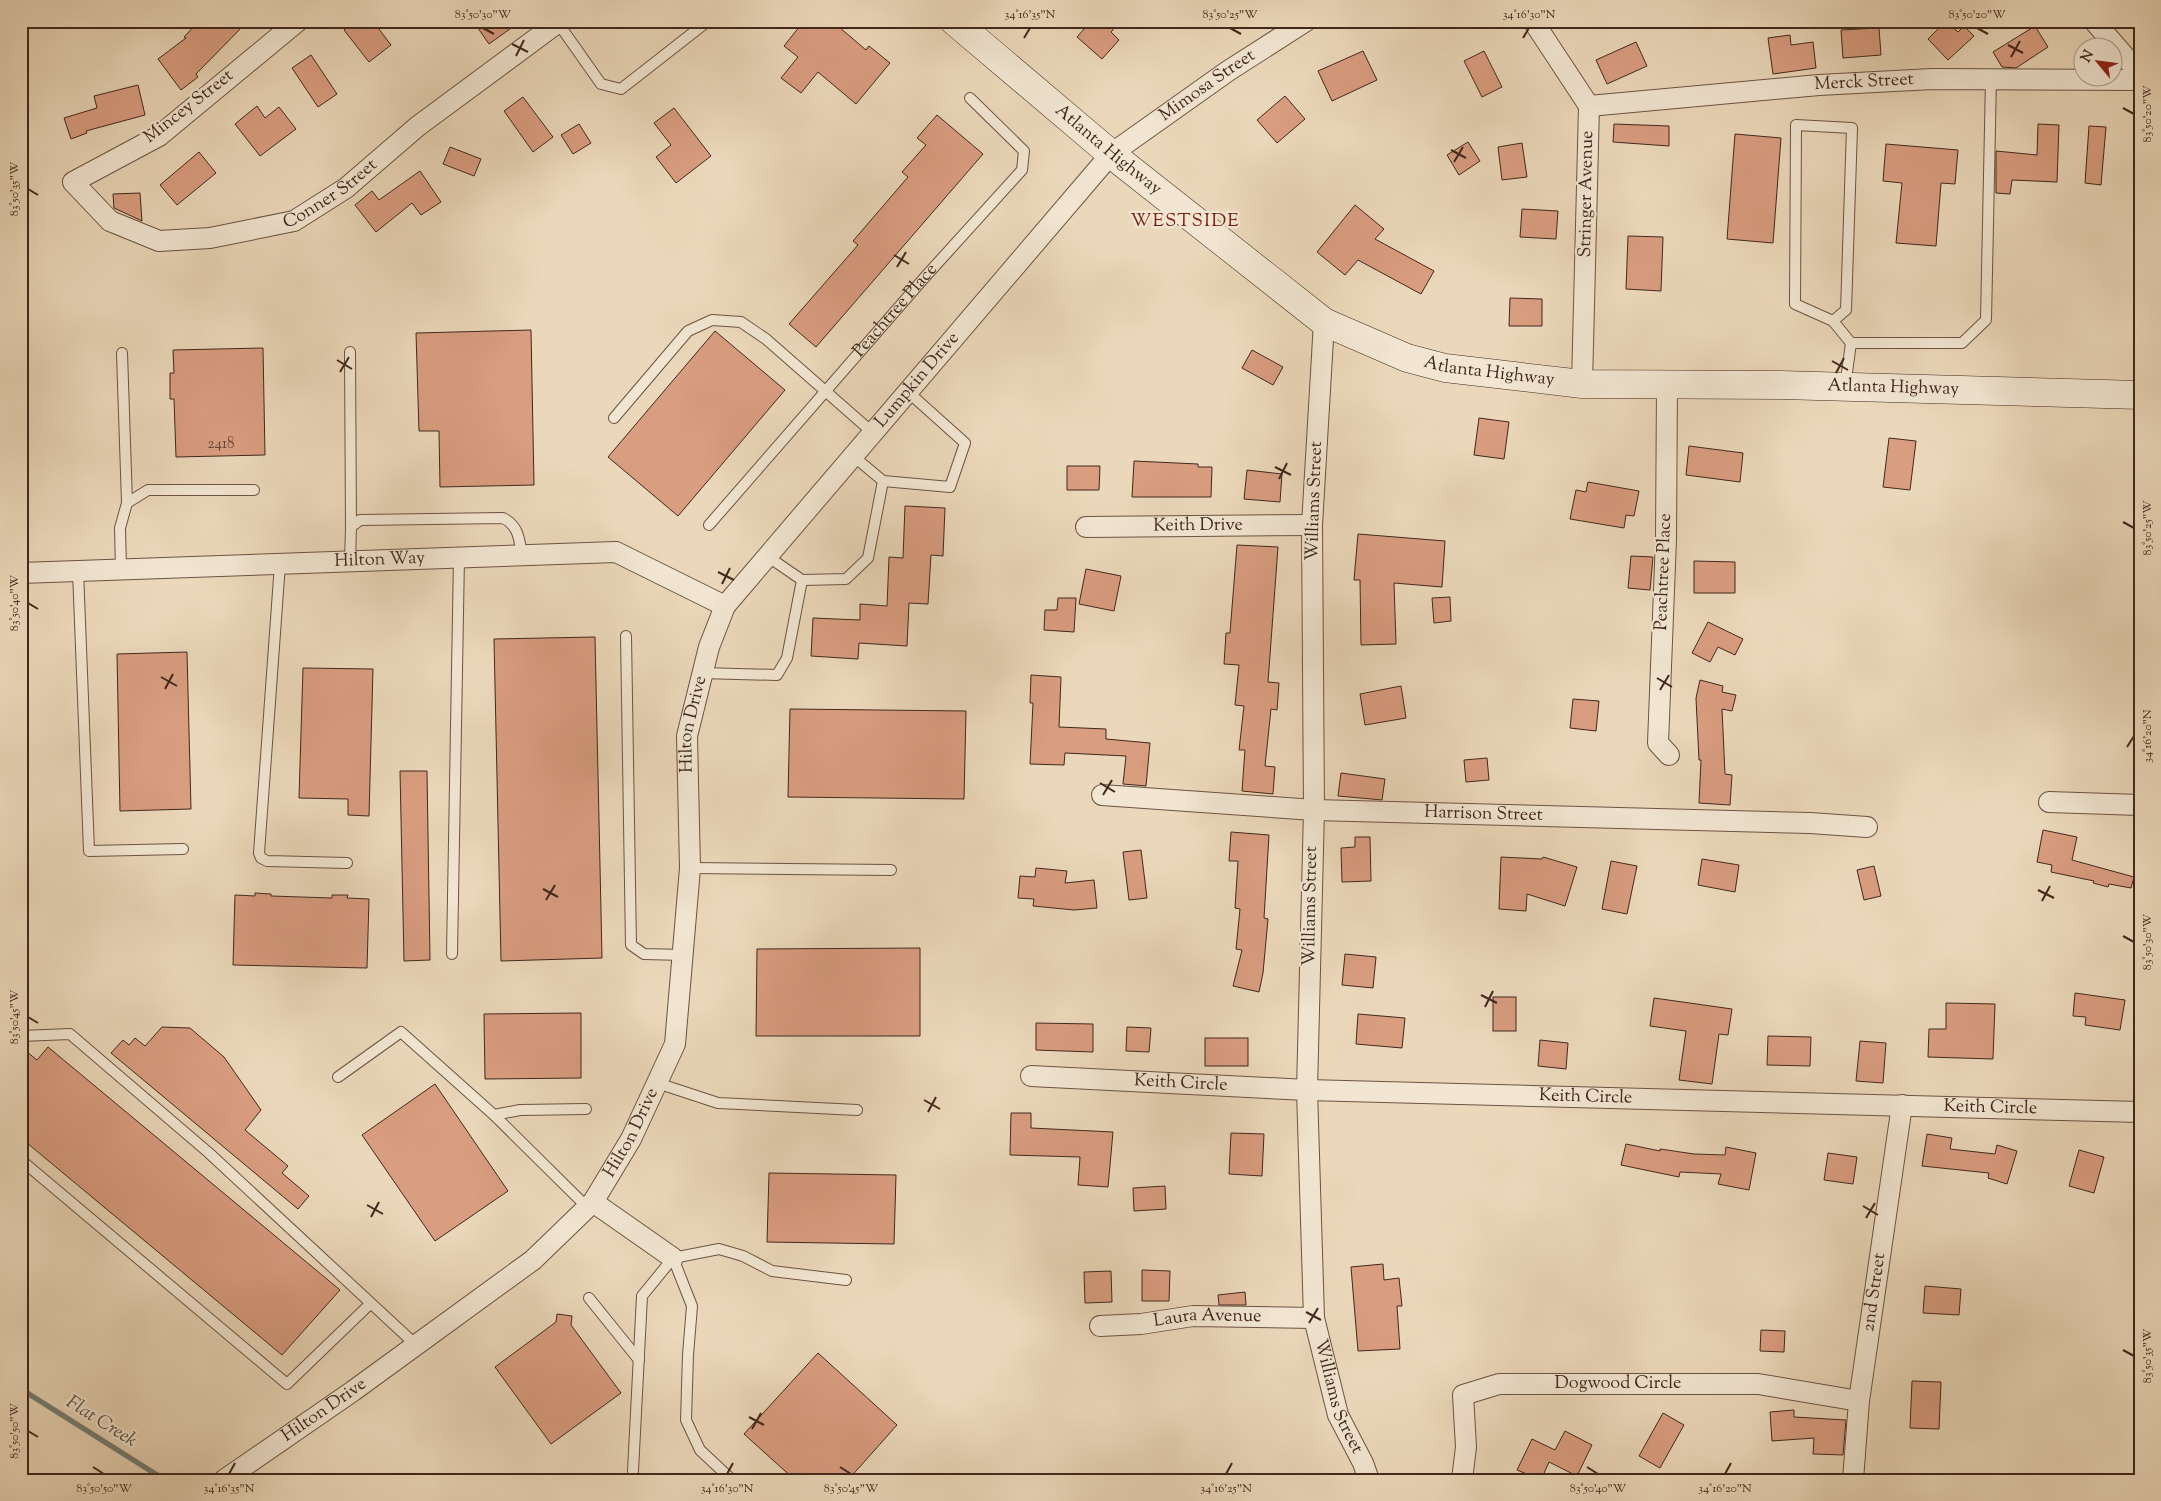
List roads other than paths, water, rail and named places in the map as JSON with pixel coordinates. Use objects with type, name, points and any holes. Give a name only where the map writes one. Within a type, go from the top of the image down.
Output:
[{"type":"main road","name":"Atlanta Highway","points":[[954,21],[1111,154],[1324,322],[1407,358],[1445,368],[1582,384],[1667,384],[2140,395]]},
{"type":"street","name":"Mincey Street","points":[[73,182],[159,136],[298,21]]},
{"type":"street","name":"Mimosa Street","points":[[1111,154],[1228,72],[1306,21]]},
{"type":"street","name":"Stringer Avenue","points":[[1533,21],[1589,106],[1582,384]]},
{"type":"street","points":[[2094,21],[2140,74]]},
{"type":"street","name":"Conner Street","points":[[73,182],[110,221],[159,241],[210,238],[294,221],[346,188],[418,126],[559,22]]},
{"type":"street","name":"Merck Street","points":[[1589,106],[1818,85],[1932,79],[2140,80]]},
{"type":"street","name":"Lumpkin Drive","points":[[725,606],[1111,154]]},
{"type":"street","name":"Williams Street","points":[[1324,322],[1312,525],[1314,810],[1307,1090],[1314,1318],[1338,1415],[1363,1463],[1369,1480]]},
{"type":"street","name":"Peachtree Place","points":[[1667,384],[1666,539],[1658,743],[1669,755]]},
{"type":"street","name":"Keith Drive","points":[[1086,527],[1312,525]]},
{"type":"street","name":"Hilton Way","points":[[21,573],[616,552],[725,606]]},
{"type":"street","name":"Hilton Drive","points":[[224,1480],[533,1260],[590,1205],[631,1139],[675,1044],[690,868],[686,736],[709,647],[725,606]]},
{"type":"street","name":"Harrison Street","points":[[1102,795],[1314,810],[1800,822],[1867,828]]},
{"type":"street","points":[[2049,802],[2140,805]]},
{"type":"street","name":"Keith Circle","points":[[1031,1076],[1307,1090],[2140,1112]]},
{"type":"street","name":"2nd Street","points":[[1853,1480],[1859,1401],[1902,1105]]},
{"type":"street","points":[[590,1205],[673,1258]]},
{"type":"street","name":"Laura Avenue","points":[[1100,1326],[1141,1324],[1193,1316],[1314,1318]]},
{"type":"street","name":"Dogwood Circle","points":[[1462,1480],[1466,1447],[1463,1395],[1499,1384],[1758,1384],[1859,1401]]},
{"type":"lane","points":[[559,22],[601,84],[621,89],[708,21]]},
{"type":"lane","points":[[1834,321],[1846,310],[1852,128],[1796,125],[1795,304],[1834,321],[1852,342],[1962,343],[1986,320],[1991,79]]},
{"type":"lane","name":"Peachtree Place","points":[[709,525],[1022,170],[1024,151],[970,98]]},
{"type":"lane","points":[[614,418],[688,331],[712,320],[741,322],[766,339],[872,432]]},
{"type":"lane","points":[[1845,388],[1852,342]]},
{"type":"lane","points":[[350,352],[350,561]]},
{"type":"lane","points":[[121,570],[120,528],[127,503],[122,353]]},
{"type":"lane","points":[[852,455],[884,481],[950,487],[965,443],[907,391]]},
{"type":"lane","points":[[767,556],[802,580],[846,579],[868,558],[884,481]]},
{"type":"lane","points":[[127,503],[148,490],[254,490]]},
{"type":"lane","points":[[351,527],[360,520],[503,518],[512,522],[518,533],[522,555]]},
{"type":"lane","points":[[452,954],[459,557]]},
{"type":"lane","points":[[280,564],[261,858],[267,861],[347,862]]},
{"type":"lane","points":[[78,571],[89,851],[183,849]]},
{"type":"lane","points":[[702,673],[777,675],[787,658],[802,580]]},
{"type":"lane","points":[[626,636],[631,945],[644,954],[684,955]]},
{"type":"lane","points":[[690,868],[891,870]]},
{"type":"lane","points":[[338,1077],[401,1032],[494,1115],[590,1205]]},
{"type":"lane","points":[[21,1036],[70,1034],[208,1153],[416,1345]]},
{"type":"lane","points":[[657,1083],[718,1103],[856,1110]]},
{"type":"lane","points":[[494,1115],[520,1110],[586,1109]]},
{"type":"lane","points":[[21,1160],[287,1384],[370,1304]]},
{"type":"lane","points":[[633,1471],[642,1296],[673,1258],[719,1249],[743,1256],[772,1271],[846,1280]]},
{"type":"lane","points":[[673,1258],[692,1306],[686,1420],[700,1450],[732,1480]]},
{"type":"lane","points":[[589,1298],[639,1360]]},
{"type":"waterway","name":"Flat Creek","points":[[21,1389],[165,1480]]},
{"type":"district","name":"WESTSIDE","points":[[1185,221]]}]
